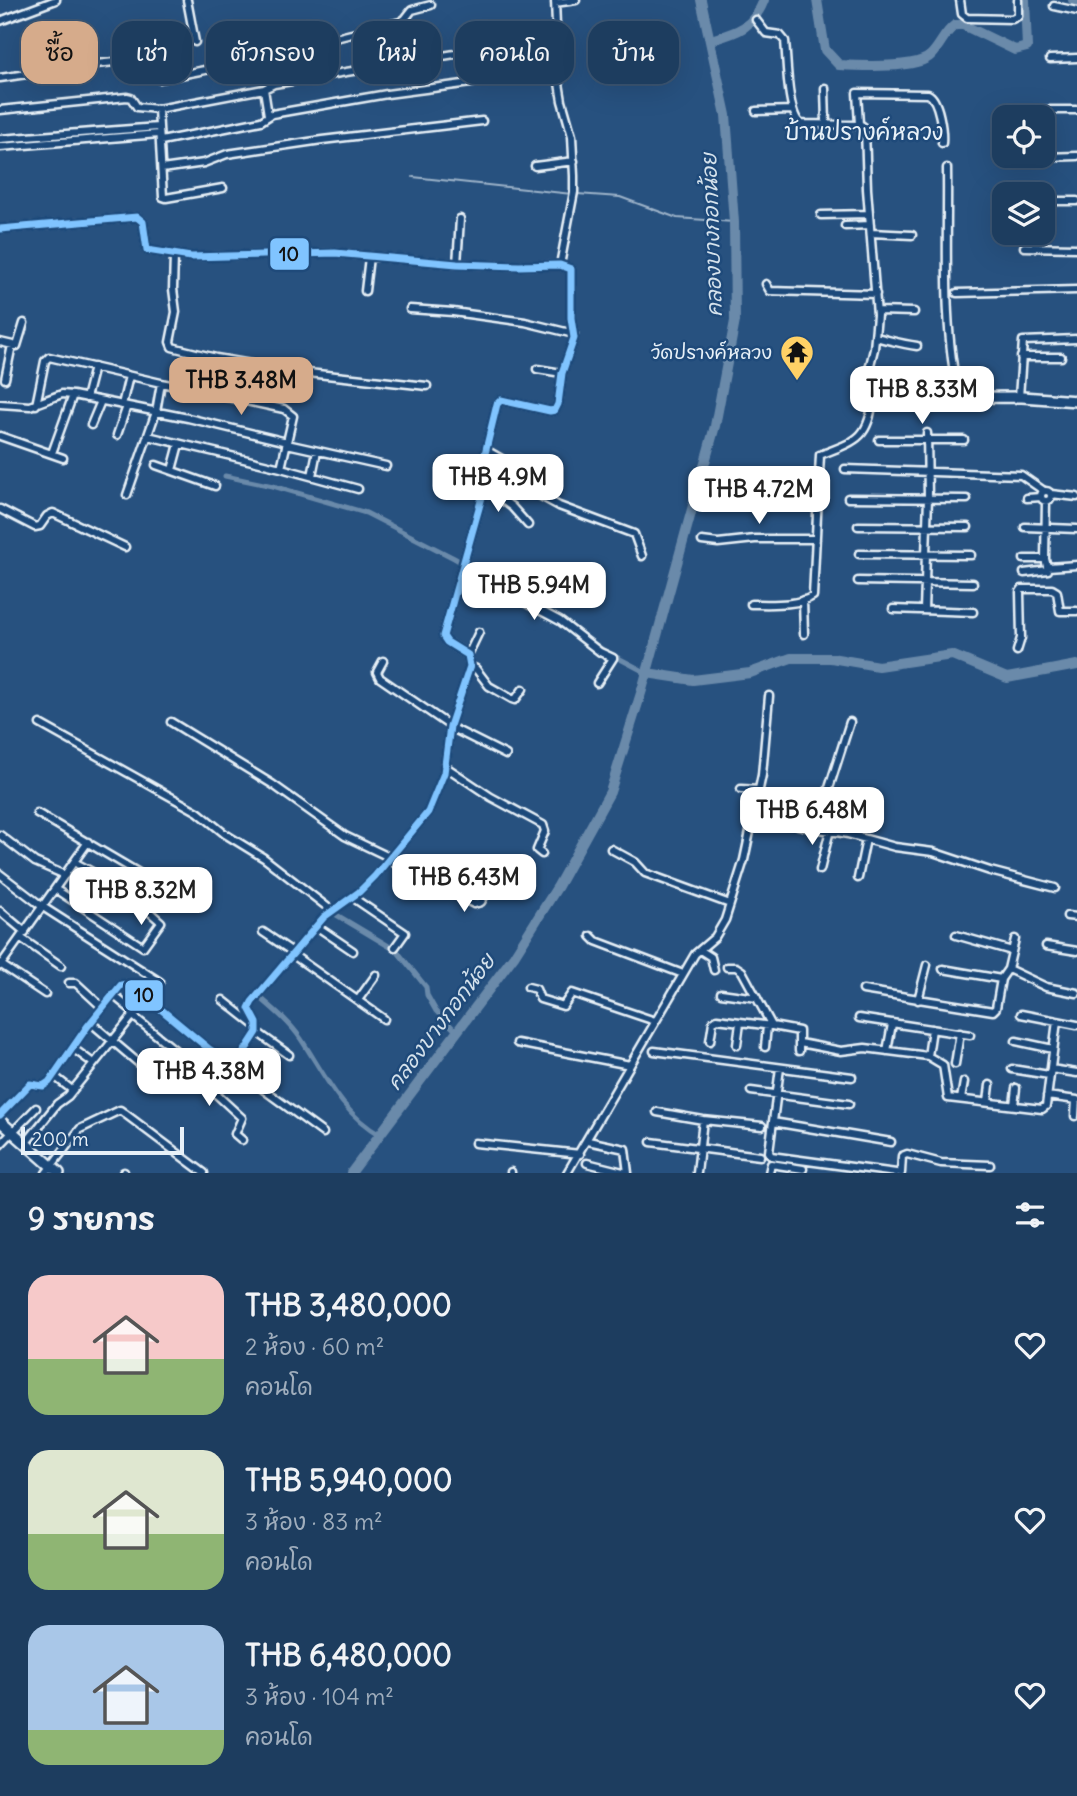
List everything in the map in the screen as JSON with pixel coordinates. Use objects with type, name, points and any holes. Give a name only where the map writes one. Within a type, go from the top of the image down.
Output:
[{"type":"street","points":[[0,21],[56,0]]},
{"type":"street","points":[[187,0],[195,42]]},
{"type":"street","points":[[560,265],[574,192],[574,162],[572,136],[560,87],[555,2],[576,0]]},
{"type":"street","points":[[960,0],[962,14],[967,18],[1000,19],[1016,19],[1018,0]]},
{"type":"street","points":[[0,78],[74,66],[142,60],[149,63],[153,76],[159,79],[400,22],[412,10],[431,5]]},
{"type":"street","points":[[1054,6],[1077,11]]},
{"type":"street","points":[[751,604],[803,600],[813,596],[820,455],[860,437],[868,426],[873,398],[868,392],[867,377],[877,311],[865,128],[859,124],[801,124],[794,118],[785,41],[780,36],[766,33],[756,20]]},
{"type":"street","points":[[0,110],[127,97],[131,98],[137,107],[158,109],[264,89],[274,84],[455,54]]},
{"type":"street","points":[[1050,59],[1077,58]]},
{"type":"street","points":[[0,147],[159,134],[261,121],[268,115],[463,84]]},
{"type":"street","points":[[825,88],[826,124]]},
{"type":"street","points":[[264,89],[268,115]]},
{"type":"street","points":[[859,124],[857,93],[928,94],[934,96],[936,101],[938,120],[943,125],[943,143]]},
{"type":"street","points":[[158,109],[162,193],[166,198],[223,188]]},
{"type":"street","points":[[756,111],[793,110]]},
{"type":"street","points":[[1055,110],[1077,110]]},
{"type":"street","points":[[162,169],[298,144],[482,121]]},
{"type":"street","points":[[0,139],[107,130],[159,134]]},
{"type":"street","points":[[107,130],[107,138]]},
{"type":"street","points":[[66,132],[67,141]]},
{"type":"street","points":[[26,136],[27,144]]},
{"type":"street","points":[[1055,157],[1077,156]]},
{"type":"street","points":[[535,166],[574,162]]},
{"type":"street","points":[[947,168],[952,351],[959,398]]},
{"type":"street","points":[[1055,201],[1077,201]]},
{"type":"street","points":[[821,215],[869,214]]},
{"type":"street","points":[[0,229],[137,217],[143,222],[146,250],[174,256],[335,253],[457,264],[560,265],[571,269],[574,333],[555,410],[498,401],[482,466],[484,486],[443,636],[446,642],[468,655],[471,660],[450,726],[446,767],[435,799],[415,830],[390,859],[359,892],[324,917],[252,1002],[249,1008],[258,1029]]},
{"type":"street","points":[[457,264],[460,219]]},
{"type":"street","points":[[845,226],[912,235]]},
{"type":"street","points":[[1024,247],[1077,248]]},
{"type":"street","points":[[174,256],[173,289],[176,307],[170,342],[172,347],[216,358],[299,372],[427,386]]},
{"type":"street","points":[[365,291],[369,257]]},
{"type":"street","points":[[766,284],[770,291],[876,294]]},
{"type":"street","points":[[957,293],[1077,290]]},
{"type":"street","points":[[410,309],[525,322],[574,333]]},
{"type":"street","points":[[877,311],[914,312]]},
{"type":"street","points":[[0,342],[17,346],[24,323]]},
{"type":"street","points":[[875,338],[917,346]]},
{"type":"street","points":[[1019,397],[1021,344],[1025,340],[1077,339]]},
{"type":"street","points":[[5,379],[12,345]]},
{"type":"street","points":[[36,405],[45,361],[49,357],[284,409],[293,416],[281,468]]},
{"type":"street","points":[[1021,358],[1062,357]]},
{"type":"street","points":[[86,398],[94,367]]},
{"type":"street","points":[[537,369],[562,373]]},
{"type":"street","points":[[117,435],[129,376]]},
{"type":"street","points":[[127,495],[156,412],[161,383]]},
{"type":"street","points":[[0,404],[24,407],[36,405],[55,396],[86,398],[386,466]]},
{"type":"street","points":[[52,453],[73,396]]},
{"type":"street","points":[[873,398],[1019,397],[1077,401]]},
{"type":"street","points":[[91,425],[100,401]]},
{"type":"street","points":[[0,436],[63,458]]},
{"type":"street","points":[[148,436],[358,489]]},
{"type":"street","points":[[924,610],[927,437]]},
{"type":"street","points":[[879,440],[927,437],[964,440]]},
{"type":"street","points":[[172,470],[179,444]]},
{"type":"street","points":[[486,450],[519,469],[517,483],[546,500],[634,534],[642,556]]},
{"type":"street","points":[[312,476],[317,451]]},
{"type":"street","points":[[156,465],[215,486]]},
{"type":"street","points":[[845,469],[1021,475],[1045,496],[1045,559],[1048,567],[1047,572],[1024,573]]},
{"type":"street","points":[[484,486],[512,507],[528,525]]},
{"type":"street","points":[[1027,498],[1077,497]]},
{"type":"street","points":[[848,498],[967,499]]},
{"type":"street","points":[[0,509],[38,527],[53,513],[125,547]]},
{"type":"street","points":[[858,526],[968,527]]},
{"type":"street","points":[[1025,527],[1077,529]]},
{"type":"street","points":[[702,541],[718,543],[762,539],[816,539]]},
{"type":"street","points":[[859,554],[971,555]]},
{"type":"street","points":[[1024,559],[1045,559]]},
{"type":"street","points":[[1048,567],[1077,565]]},
{"type":"street","points":[[462,568],[560,621],[612,658],[597,683]]},
{"type":"street","points":[[858,581],[973,583]]},
{"type":"street","points":[[1017,651],[1021,638],[1022,589],[1052,589],[1057,592],[1060,611],[1077,611]]},
{"type":"street","points":[[803,600],[804,634]]},
{"type":"street","points":[[893,610],[974,612]]},
{"type":"street","points":[[468,655],[480,632]]},
{"type":"street","points":[[383,661],[377,672],[380,678],[450,726],[506,755]]},
{"type":"street","points":[[470,666],[476,669],[489,687],[512,699],[515,700],[523,689]]},
{"type":"street","points":[[568,1173],[695,954],[715,937],[725,920],[744,860],[759,790],[769,696]]},
{"type":"street","points":[[171,722],[272,783],[345,836],[474,904],[481,902],[491,885],[476,875]]},
{"type":"street","points":[[820,870],[829,788],[850,722]]},
{"type":"street","points":[[40,724],[198,812],[225,834],[264,858],[331,910]]},
{"type":"street","points":[[446,767],[491,797],[543,825],[545,831],[537,850],[542,854]]},
{"type":"street","points":[[741,789],[759,790]]},
{"type":"street","points":[[37,813],[139,873]]},
{"type":"street","points":[[754,814],[895,847],[933,852],[1009,877],[1055,888]]},
{"type":"street","points":[[0,835],[35,862],[65,874]]},
{"type":"street","points":[[858,878],[866,839]]},
{"type":"street","points":[[45,994],[0,964],[88,842]]},
{"type":"street","points":[[611,849],[635,862],[645,873],[730,904]]},
{"type":"street","points":[[55,889],[143,947],[161,922],[125,890],[74,862]]},
{"type":"street","points":[[0,874],[43,907],[141,967],[160,982],[25,1144]]},
{"type":"street","points":[[352,897],[405,933],[395,947]]},
{"type":"street","points":[[0,911],[23,935],[61,965]]},
{"type":"street","points":[[1067,916],[1077,917]]},
{"type":"street","points":[[316,926],[353,951]]},
{"type":"street","points":[[263,932],[384,1019]]},
{"type":"street","points":[[956,934],[1012,951]]},
{"type":"street","points":[[591,936],[603,944],[683,974]]},
{"type":"street","points":[[1012,971],[1015,939]]},
{"type":"street","points":[[1046,946],[1077,951]]},
{"type":"street","points":[[700,950],[713,961],[714,970]]},
{"type":"street","points":[[918,1000],[927,965]]},
{"type":"street","points":[[727,967],[740,969],[757,998],[770,1026],[765,1047]]},
{"type":"street","points":[[943,969],[1001,979]]},
{"type":"street","points":[[863,990],[993,1011],[996,1008],[1001,979],[1012,971]]},
{"type":"street","points":[[1012,971],[1037,984],[1077,993]]},
{"type":"street","points":[[358,1000],[376,975]]},
{"type":"street","points":[[69,983],[76,984],[102,1007]]},
{"type":"street","points":[[0,1115],[30,1084],[43,1086],[49,1082],[102,1007],[121,985],[125,984],[134,987],[209,1049],[323,1133]]},
{"type":"street","points":[[528,986],[536,989],[540,999],[559,1005],[563,1006],[572,993],[655,1021]]},
{"type":"street","points":[[721,993],[757,998]]},
{"type":"street","points":[[118,999],[175,1050]]},
{"type":"street","points":[[223,1000],[289,1055]]},
{"type":"street","points":[[1021,1014],[1077,1025]]},
{"type":"street","points":[[859,1018],[970,1035]]},
{"type":"street","points":[[710,1041],[716,1019],[799,1031],[799,1052]]},
{"type":"street","points":[[800,1043],[841,1051],[865,1048],[929,1056],[943,1065],[946,1097],[1042,1110],[1048,1097],[1057,1021]]},
{"type":"street","points":[[737,1045],[740,1023]]},
{"type":"street","points":[[887,1051],[892,1024]]},
{"type":"street","points":[[96,1027],[155,1077]]},
{"type":"street","points":[[242,1140],[235,1134],[242,1118],[216,1094],[258,1029]]},
{"type":"street","points":[[929,1056],[932,1029]]},
{"type":"street","points":[[955,1064],[960,1033]]},
{"type":"street","points":[[1016,1041],[1053,1049]]},
{"type":"street","points":[[517,1043],[630,1065]]},
{"type":"street","points":[[654,1051],[852,1077]]},
{"type":"street","points":[[78,1052],[93,1063]]},
{"type":"street","points":[[780,1068],[769,1152],[771,1156],[898,1173],[902,1156],[906,1154],[941,1163],[990,1166]]},
{"type":"street","points":[[1012,1069],[1077,1073]]},
{"type":"street","points":[[58,1079],[72,1090]]},
{"type":"street","points":[[961,1099],[964,1082]]},
{"type":"street","points":[[988,1102],[990,1085]]},
{"type":"street","points":[[1014,1105],[1016,1088]]},
{"type":"street","points":[[751,1091],[849,1104]]},
{"type":"street","points":[[1048,1097],[1076,1100],[1075,1116]]},
{"type":"street","points":[[0,1145],[36,1108]]},
{"type":"street","points":[[0,1121],[52,1171],[80,1129],[120,1110],[204,1173]]},
{"type":"street","points":[[657,1112],[762,1126]]},
{"type":"street","points":[[697,1173],[703,1120]]},
{"type":"street","points":[[773,1122],[891,1142]]},
{"type":"street","points":[[587,1163],[628,1173],[625,1149],[588,1141]]},
{"type":"street","points":[[651,1142],[760,1156]]},
{"type":"street","points":[[475,1143],[580,1154]]},
{"type":"street","points":[[769,1173],[771,1164],[803,1169]]},
{"type":"waterway","name":"คลองบางกอกน้อย","points":[[351,1173],[514,956],[558,886],[610,792],[642,690],[715,426],[735,321],[734,222],[726,115],[701,0]]},
{"type":"waterway","points":[[711,40],[744,28],[755,17],[764,0]]},
{"type":"waterway","points":[[817,0],[825,50],[839,65],[873,66],[901,65],[924,59],[931,55],[955,25],[963,25],[1015,50],[1027,47],[1025,0]]},
{"type":"waterway","points":[[1073,0],[1077,1]]},
{"type":"waterway","points":[[413,177],[572,194]]},
{"type":"waterway","points":[[577,194],[620,197],[677,218],[734,222]]},
{"type":"waterway","points":[[225,476],[273,486],[366,513],[454,558],[537,606]]},
{"type":"waterway","points":[[564,621],[603,650],[647,673]]},
{"type":"waterway","points":[[647,673],[693,680],[750,673],[791,658],[831,658],[878,666],[952,655],[1007,678],[1077,665]]},
{"type":"waterway","points":[[335,914],[397,951],[426,987],[427,995],[436,1011],[457,1032]]},
{"type":"waterway","points":[[263,1000],[284,1018],[297,1034],[344,1104],[366,1126],[380,1135]]},
{"type":"transit line","name":"10","points":[[0,229],[137,217],[143,222],[147,250],[191,257],[335,253],[457,264],[560,265],[571,269],[571,318],[574,338],[562,373],[555,410],[501,400],[497,404],[482,466],[484,490],[443,636],[447,642],[468,655],[470,666],[450,726],[444,773],[428,812],[375,876],[359,892],[324,917],[252,1002],[249,1008],[257,1023],[257,1032],[235,1066],[209,1049],[134,987],[129,984],[121,985],[87,1027],[49,1082],[43,1086],[30,1084],[0,1115]]},
{"type":"place","name":"วัดปรางค์หลวง","points":[[797,382]]},
{"type":"district","name":"บ้านปรางค์หลวง","points":[[864,132]]}]
